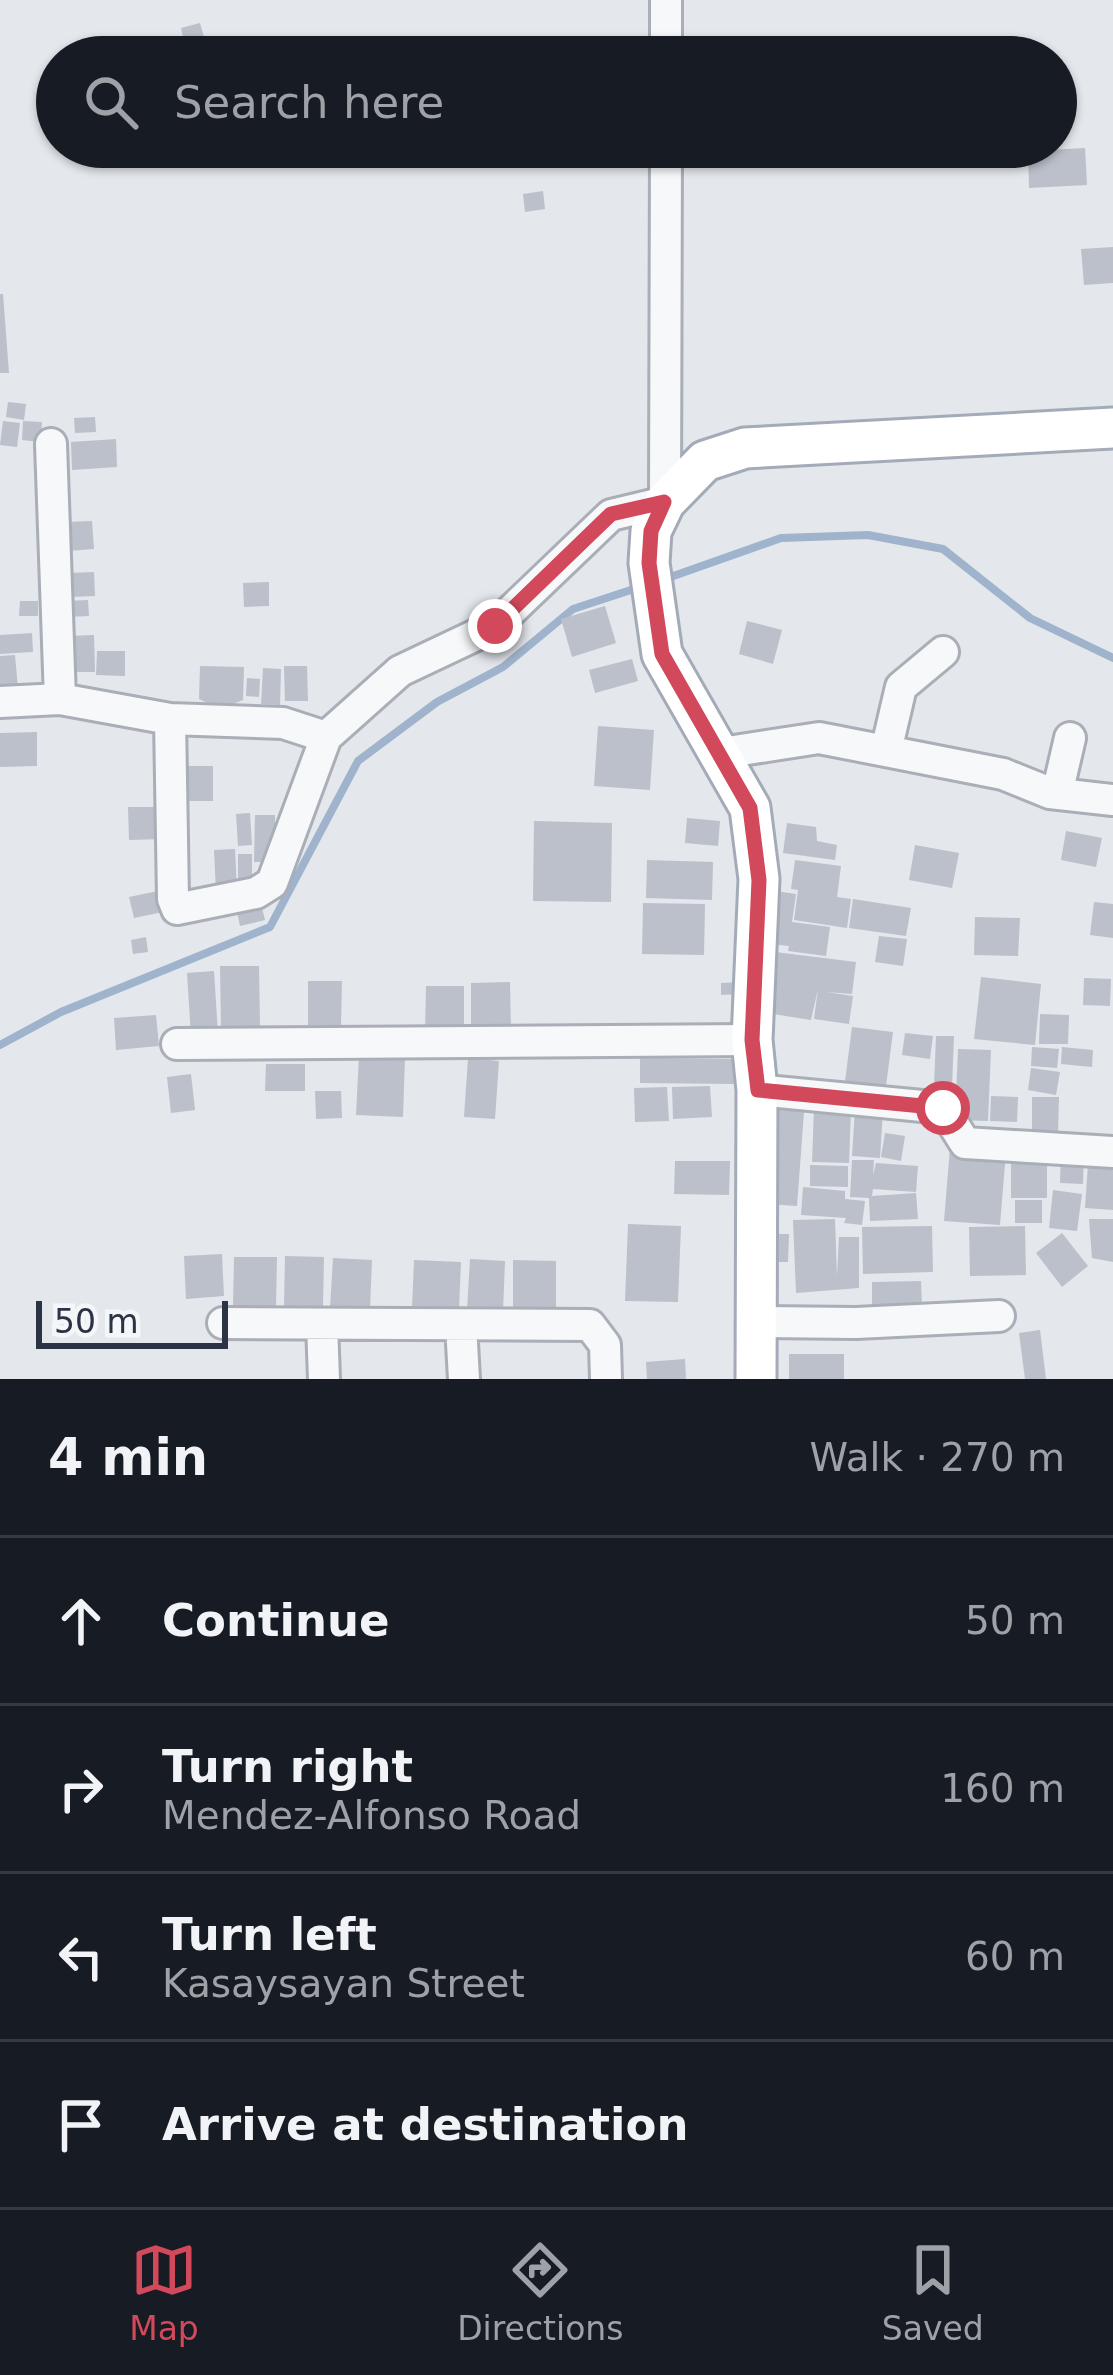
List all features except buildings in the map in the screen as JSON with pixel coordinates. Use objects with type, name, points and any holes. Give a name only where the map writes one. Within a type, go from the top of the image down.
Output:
[{"type":"main road","points":[[756,1379],[758,1090],[752,1040],[759,880],[750,808],[662,654],[649,563],[651,531],[664,502],[704,461],[745,448],[1113,428]]},
{"type":"street","points":[[666,0],[666,36]]},
{"type":"street","points":[[170,718],[173,899],[177,909],[256,893],[272,883],[326,737],[400,670],[495,626],[611,514],[664,502],[665,168]]},
{"type":"street","points":[[51,444],[60,699]]},
{"type":"street","points":[[886,751],[902,687],[943,652]]},
{"type":"street","points":[[0,702],[60,699],[170,718],[283,723],[326,737]]},
{"type":"street","points":[[721,753],[820,738],[1003,774],[1058,794],[1113,800]]},
{"type":"street","points":[[1058,794],[1070,738]]},
{"type":"street","points":[[177,1044],[752,1040]]},
{"type":"street","points":[[758,1090],[943,1108],[965,1143],[1113,1152]]},
{"type":"street","points":[[757,1322],[999,1316]]},
{"type":"street","points":[[223,1323],[590,1325],[605,1345],[606,1379]]},
{"type":"street","points":[[322,1324],[324,1379]]},
{"type":"street","points":[[461,1325],[464,1379]]},
{"type":"waterway","points":[[662,580],[781,538],[868,535],[943,549],[1030,618],[1113,658]]},
{"type":"waterway","points":[[0,1045],[61,1012],[270,927],[358,761],[437,702],[503,667],[573,609],[643,586]]},
{"type":"route","points":[[495,626],[611,514],[664,502],[651,531],[649,563],[662,654],[750,808],[759,880],[752,1040],[758,1090],[943,1108]]}]
